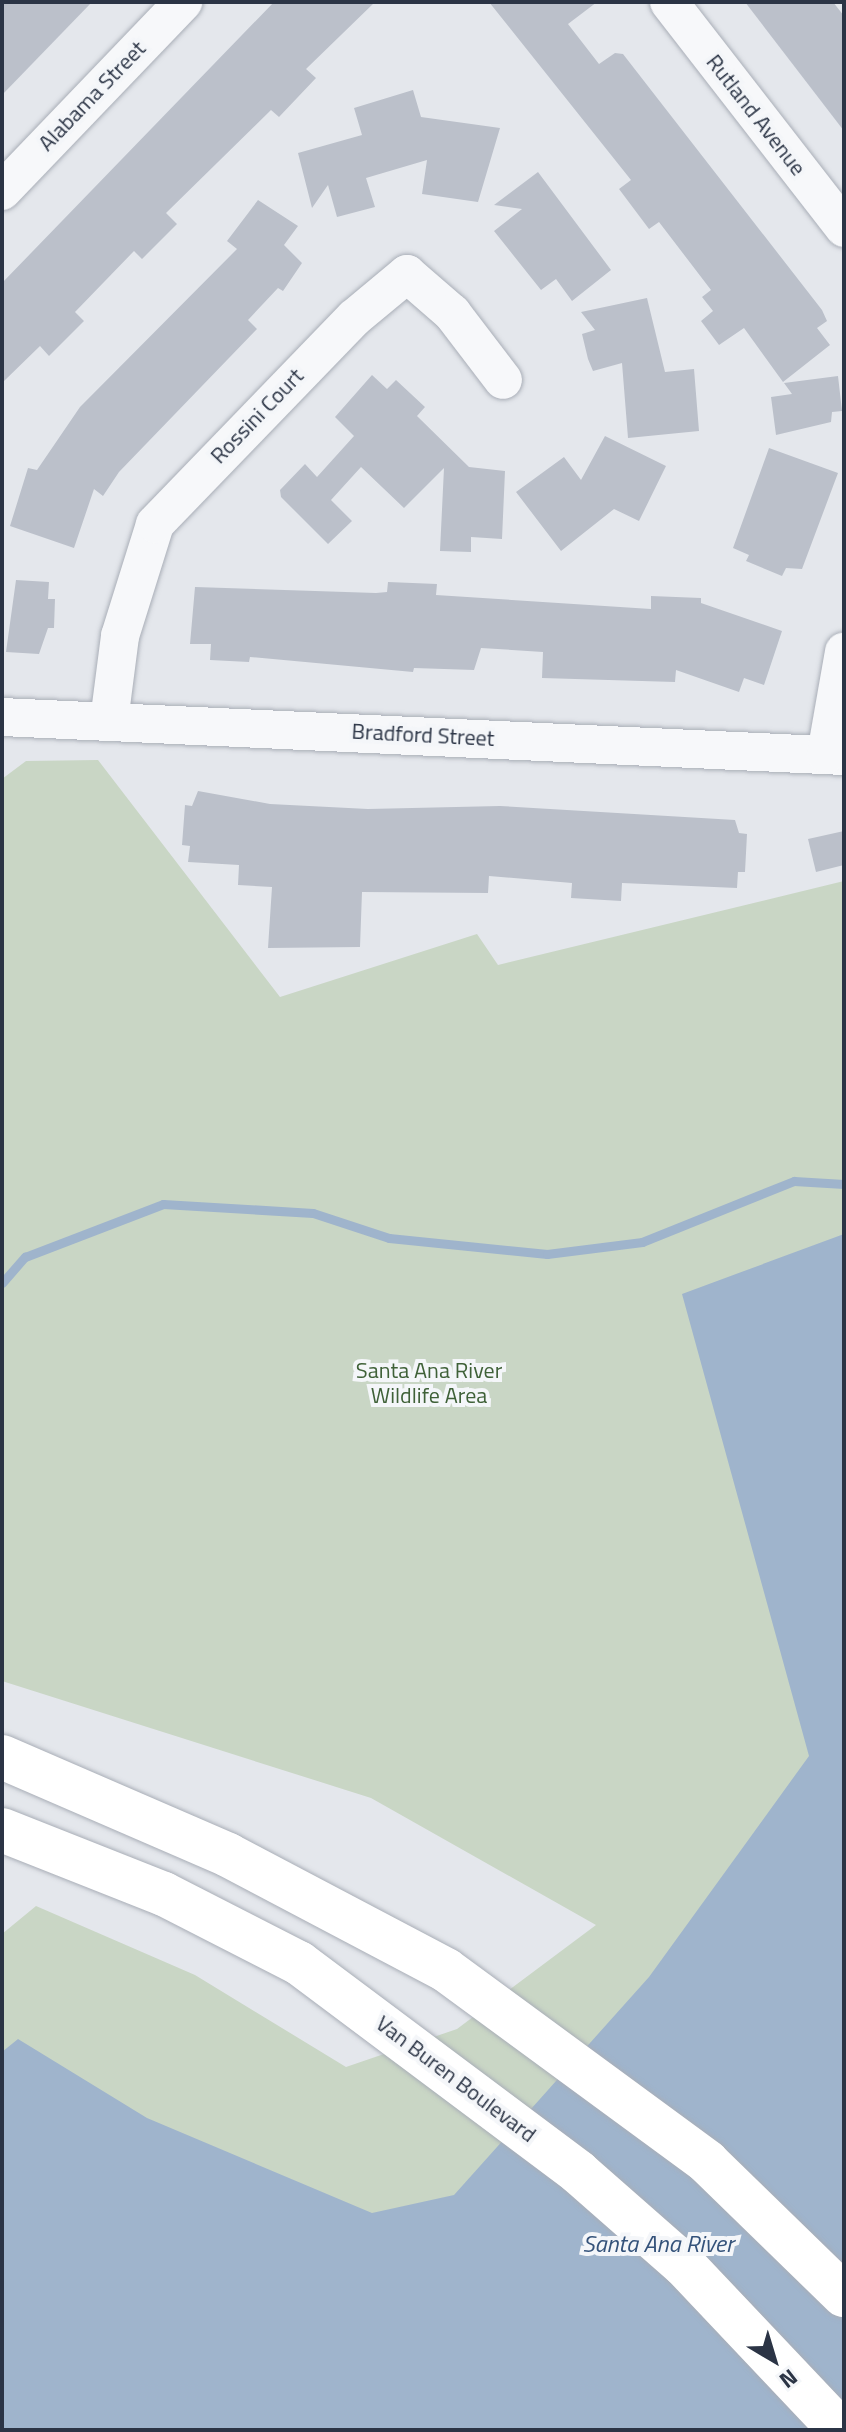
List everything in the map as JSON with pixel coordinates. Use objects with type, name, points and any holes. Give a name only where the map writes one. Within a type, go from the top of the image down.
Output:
[{"type":"main road","points":[[2,1757],[228,1855],[446,1970],[707,2162],[844,2295]]},
{"type":"main road","name":"Van Buren Boulevard","points":[[2,1830],[164,1894],[286,1956],[395,2032],[578,2172],[684,2265],[840,2430]]},
{"type":"street","name":"Alabama Street","points":[[2,191],[183,2]]},
{"type":"street","name":"Rutland Avenue","points":[[669,2],[844,228]]},
{"type":"street","name":"Rossini Court","points":[[109,721],[120,636],[155,524],[354,318],[407,274],[452,313],[503,380]]},
{"type":"street","points":[[835,755],[844,652]]},
{"type":"street","name":"Bradford Street","points":[[2,717],[835,755]]},
{"type":"green space","name":"Santa Ana River Wildlife Area","points":[[98,760],[280,997],[477,934],[498,965],[844,881],[844,2430],[2,2430],[2,1934],[36,1906],[195,1975],[346,2067],[457,2029],[596,1925],[371,1798],[2,1681],[2,779],[26,761]]},
{"type":"water","name":"Santa Ana River","points":[[844,1234],[844,2430],[2,2430],[2,2052],[18,2039],[147,2118],[372,2213],[454,2195],[649,1977],[809,1756],[682,1294]]},
{"type":"building","points":[[2,2],[92,2],[2,95]]},
{"type":"building","points":[[274,2],[375,2],[306,69],[316,78],[279,117],[271,110],[166,213],[177,224],[142,259],[134,251],[75,312],[84,321],[49,356],[40,346],[2,383],[2,283]]},
{"type":"building","points":[[489,2],[597,2],[568,24],[599,64],[615,53],[623,54],[822,310],[827,321],[817,328],[830,345],[783,382],[744,328],[719,345],[701,321],[713,311],[702,297],[711,290],[659,222],[649,229],[619,189],[631,180]]},
{"type":"building","points":[[745,2],[833,2],[844,16],[844,131]]},
{"type":"building","points":[[413,90],[421,117],[500,128],[478,202],[422,194],[427,160],[366,178],[375,207],[337,217],[328,185],[312,208],[298,153],[362,135],[354,108]]},
{"type":"building","points":[[538,172],[611,270],[572,301],[556,279],[541,290],[494,231],[522,209],[494,205]]},
{"type":"building","points":[[258,200],[298,226],[284,245],[302,263],[283,291],[278,288],[248,320],[257,329],[119,472],[103,496],[94,489],[74,548],[10,526],[28,468],[37,470],[80,407],[237,249],[227,241]]},
{"type":"building","points":[[647,298],[665,372],[694,369],[699,431],[628,438],[622,363],[593,371],[588,359],[582,334],[595,330],[581,312]]},
{"type":"building","points":[[372,375],[387,389],[396,380],[425,407],[417,416],[469,467],[505,471],[502,539],[471,537],[471,552],[440,551],[444,468],[404,508],[361,467],[331,500],[352,521],[328,544],[281,497],[280,490],[305,464],[317,477],[354,436],[335,417]]},
{"type":"building","points":[[838,376],[842,411],[832,412],[831,422],[776,435],[771,397],[792,394],[784,383]]},
{"type":"building","points":[[605,436],[666,466],[639,521],[614,509],[561,551],[516,492],[564,457],[581,480]]},
{"type":"building","points":[[769,448],[838,473],[802,569],[786,568],[782,576],[746,561],[749,555],[733,548]]},
{"type":"building","points":[[16,580],[49,582],[48,599],[55,599],[54,628],[48,628],[39,654],[6,652]]},
{"type":"building","points":[[388,582],[437,584],[436,595],[651,609],[651,596],[701,598],[701,603],[782,631],[764,685],[744,678],[739,692],[676,670],[675,682],[542,678],[543,652],[481,648],[474,670],[414,668],[413,672],[250,657],[249,662],[210,660],[211,644],[190,644],[195,587],[376,593],[387,592]]},
{"type":"building","points":[[198,791],[270,804],[368,809],[500,806],[735,820],[739,833],[747,834],[745,872],[738,872],[737,888],[622,883],[621,901],[571,898],[572,883],[489,876],[488,893],[362,892],[360,947],[268,948],[272,887],[238,885],[239,865],[188,862],[190,846],[182,845],[185,805],[192,806]]},
{"type":"building","points":[[844,831],[844,865],[816,872],[808,839]]},
{"type":"waterway","points":[[2,1283],[25,1257],[163,1204],[313,1213],[389,1238],[547,1254],[642,1242],[794,1181],[844,1184]]}]
